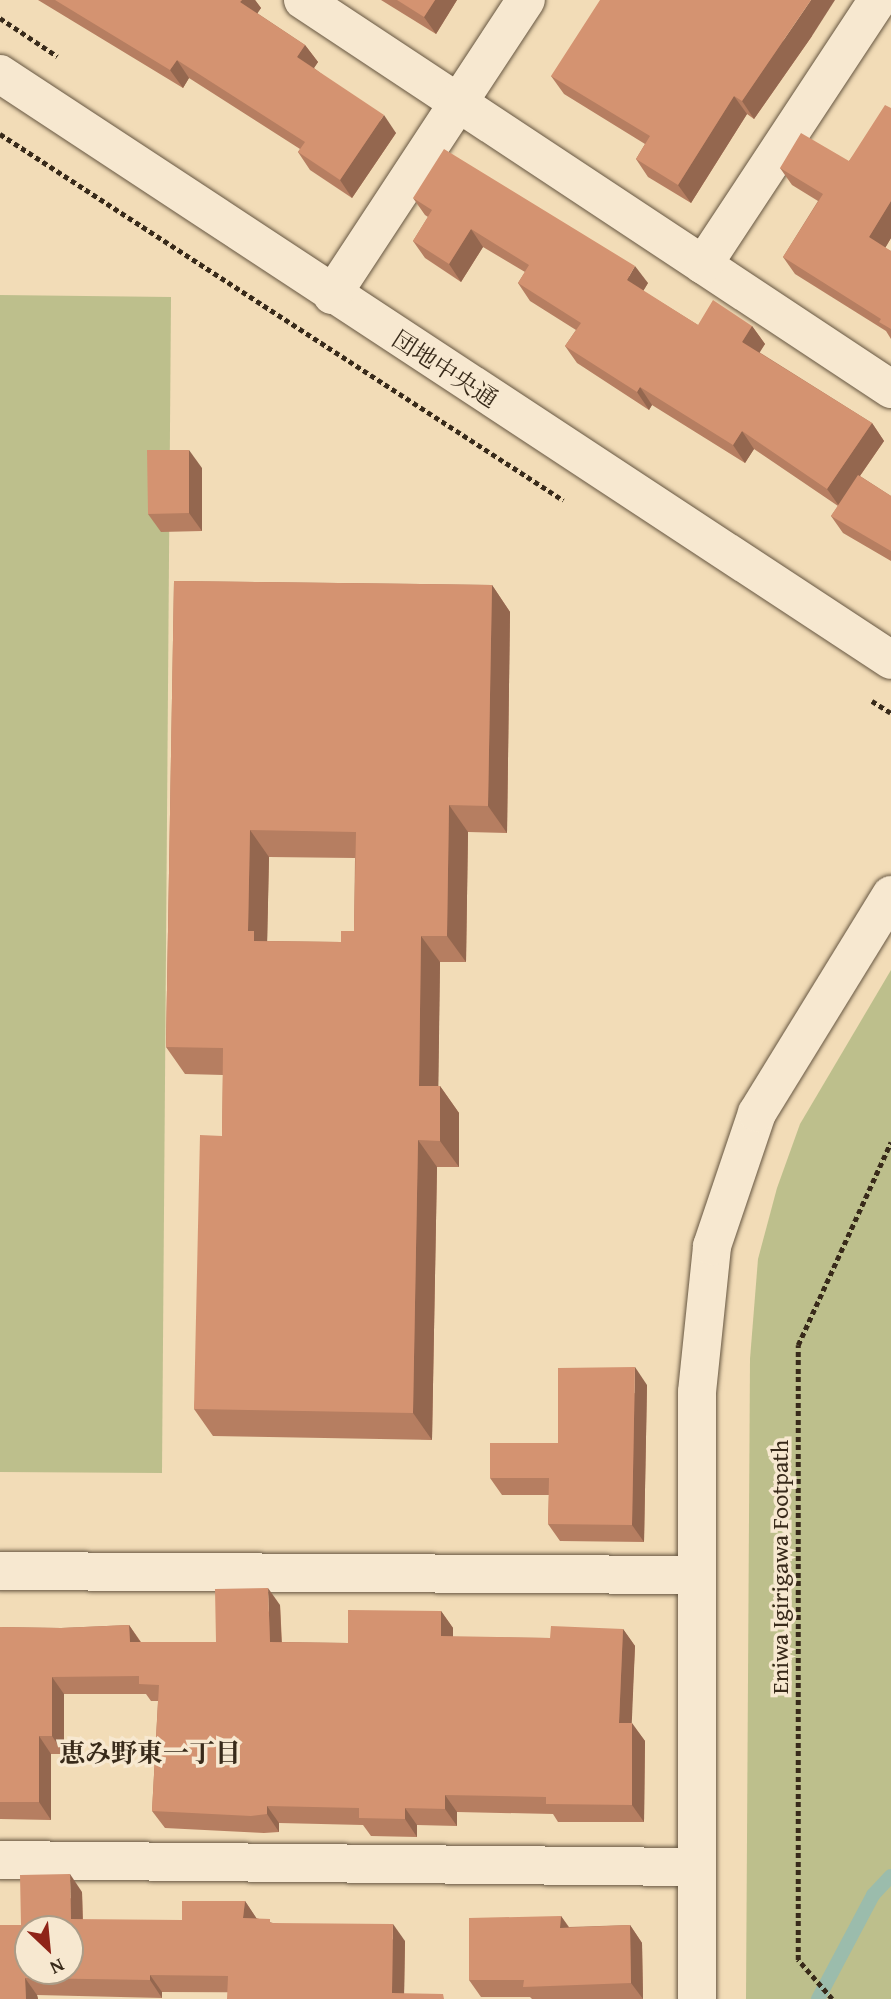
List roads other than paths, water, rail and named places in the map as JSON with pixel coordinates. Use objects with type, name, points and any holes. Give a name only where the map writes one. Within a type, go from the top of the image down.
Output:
[{"type":"street","points":[[303,0],[891,389]]},
{"type":"street","points":[[332,295],[526,0]]},
{"type":"street","points":[[703,265],[878,0]]},
{"type":"street","name":"団地中央通","points":[[0,74],[332,295],[891,660]]},
{"type":"street","points":[[697,1999],[697,1392],[712,1246],[757,1114],[891,895]]},
{"type":"street","points":[[0,1571],[696,1575]]},
{"type":"street","points":[[0,1860],[697,1867]]},
{"type":"waterway","points":[[818,1999],[873,1895],[891,1876]]},
{"type":"district","name":"恵み野東一丁目","points":[[150,1753]]}]
